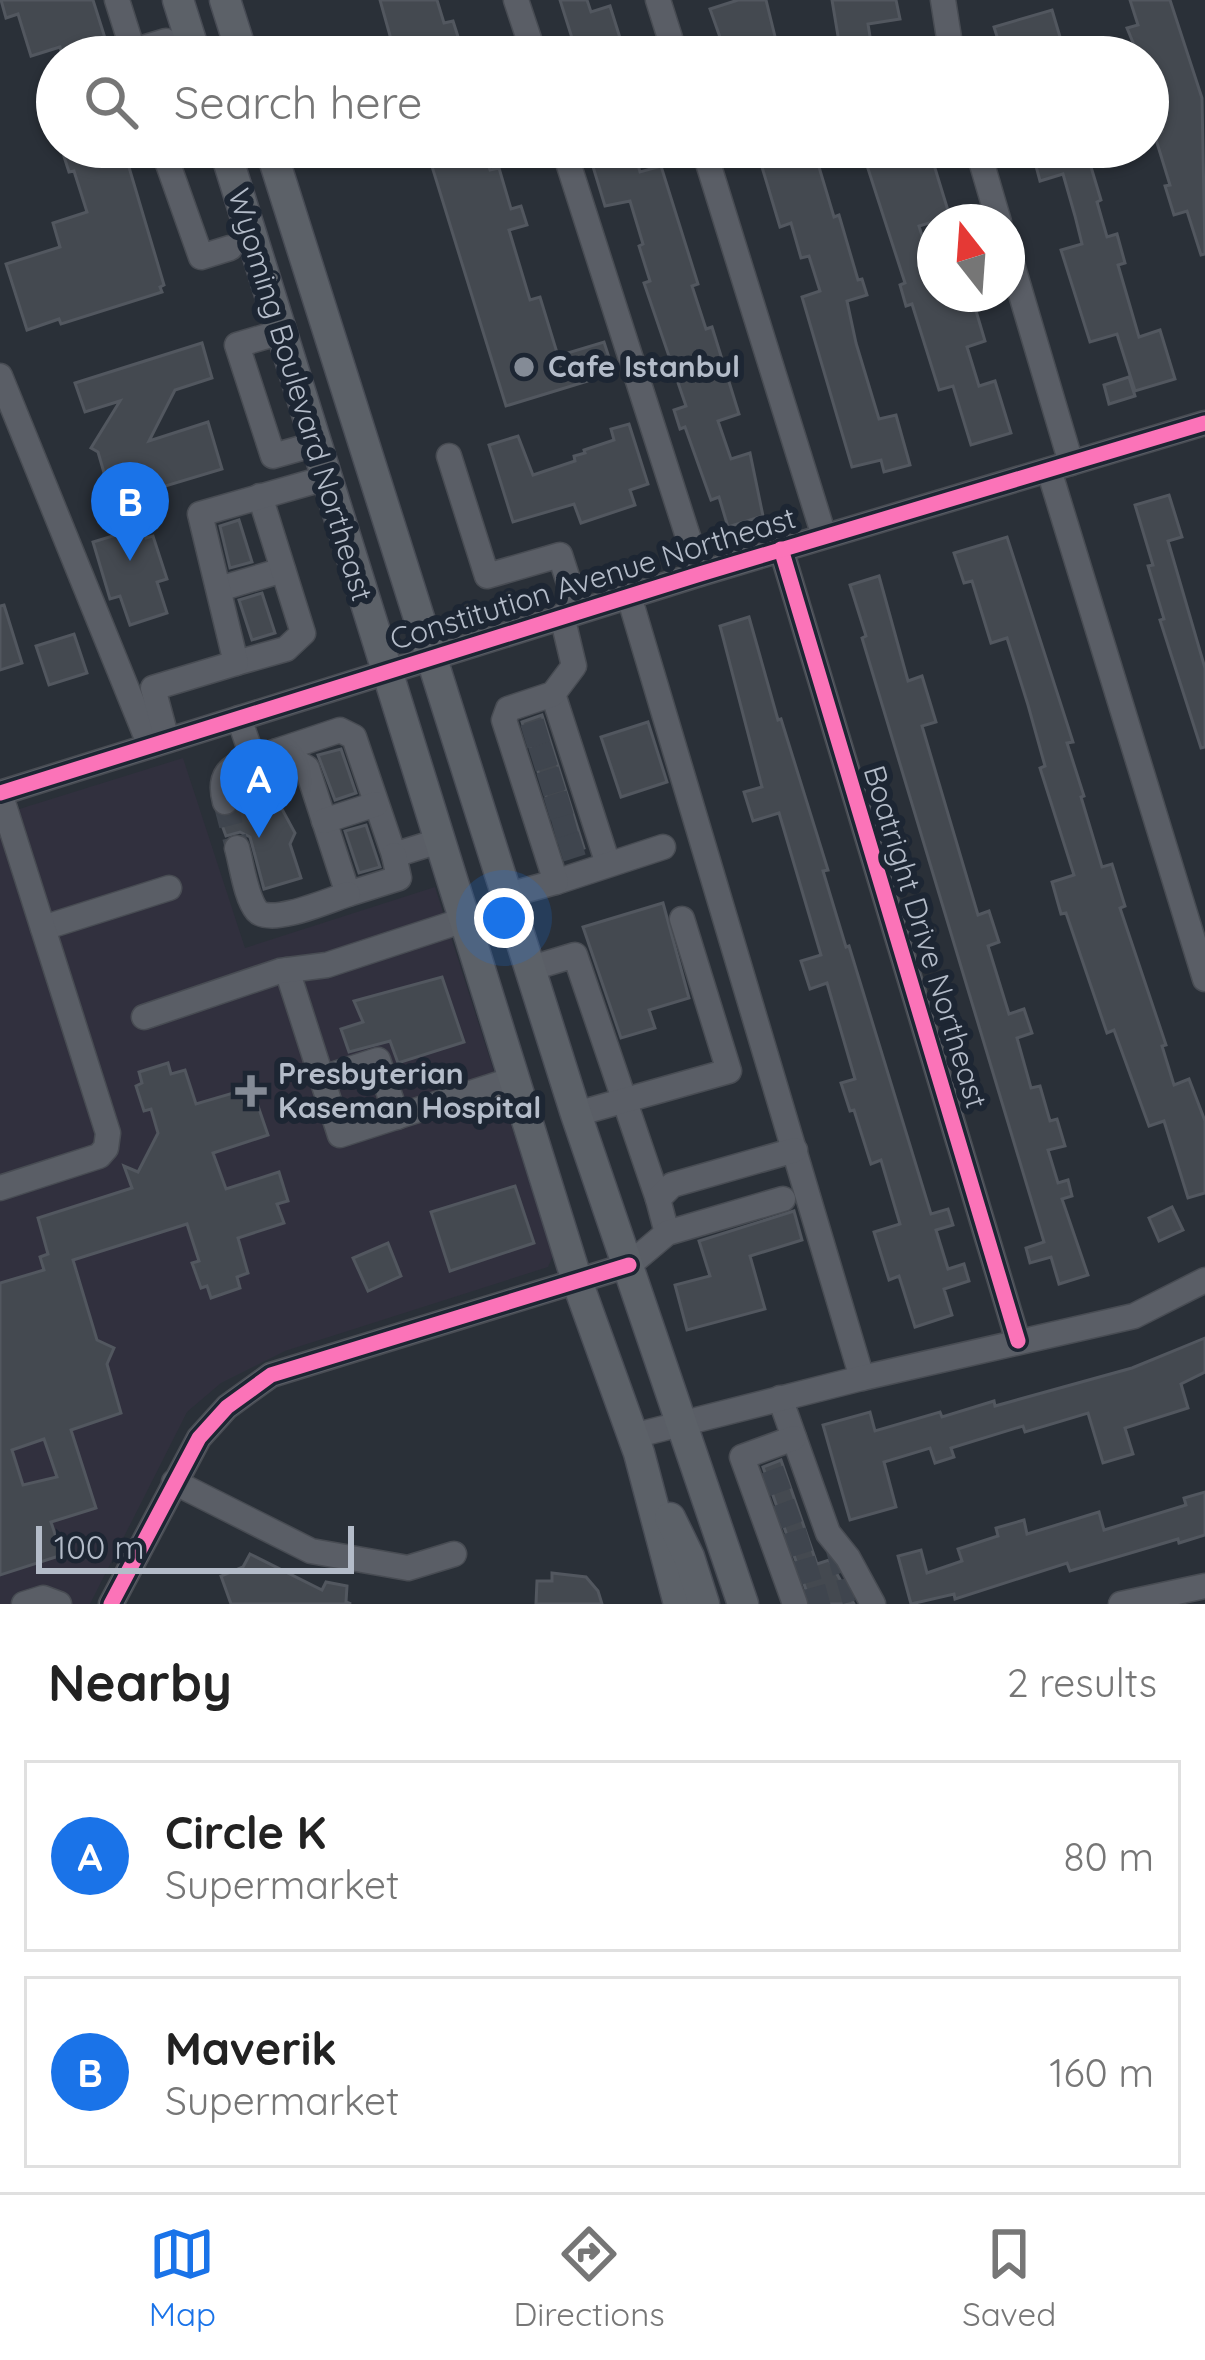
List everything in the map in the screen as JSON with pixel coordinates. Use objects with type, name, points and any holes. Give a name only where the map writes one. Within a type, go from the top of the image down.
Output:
[{"type":"main road","points":[[178,0],[178,36]]},
{"type":"main road","points":[[225,0],[236,36]]},
{"type":"main road","name":"Wyoming Boulevard Northeast","points":[[230,168],[578,1281],[636,1444],[679,1604]]},
{"type":"main road","name":"Wyoming Boulevard Northeast","points":[[278,168],[576,1114],[743,1604]]},
{"type":"main road","points":[[636,1444],[689,1557],[704,1604]]},
{"type":"street","points":[[117,0],[128,36]]},
{"type":"street","points":[[516,0],[528,36]]},
{"type":"street","points":[[658,0],[669,36]]},
{"type":"street","points":[[943,0],[949,36]]},
{"type":"street","points":[[169,168],[201,257],[230,248]]},
{"type":"street","points":[[570,168],[700,574]]},
{"type":"street","points":[[710,168],[824,536]]},
{"type":"street","points":[[983,168],[994,204]]},
{"type":"street","points":[[1023,312],[1060,466],[1205,979]]},
{"type":"street","points":[[281,332],[237,345],[273,456],[316,443]]},
{"type":"street","points":[[0,376],[158,743]]},
{"type":"street","name":"Constitution Avenue Northeast","points":[[0,794],[430,656],[1205,424]]},
{"type":"street","points":[[449,456],[487,576],[560,555],[574,666],[552,778],[556,881]]},
{"type":"street","points":[[236,663],[200,514],[326,478]]},
{"type":"street","points":[[158,743],[153,688],[286,649],[302,633],[260,496]]},
{"type":"street","name":"Boatright Drive Northeast","points":[[781,549],[1018,1341]]},
{"type":"street","points":[[219,589],[283,570]]},
{"type":"street","points":[[629,596],[862,1378]]},
{"type":"street","points":[[239,718],[265,755],[307,768],[348,895]]},
{"type":"street","points":[[225,802],[220,786],[236,764],[340,730],[354,737],[400,878],[265,917],[255,910],[236,848]]},
{"type":"street","points":[[552,778],[608,864]]},
{"type":"street","points":[[0,794],[108,1141],[99,1156],[0,1188]]},
{"type":"street","points":[[324,821],[376,804]]},
{"type":"street","points":[[394,855],[439,841]]},
{"type":"street","points":[[508,895],[663,847]]},
{"type":"street","points":[[43,928],[169,887]]},
{"type":"street","points":[[576,1114],[729,1071],[682,919]]},
{"type":"street","points":[[145,1017],[287,970],[327,965],[464,920]]},
{"type":"street","points":[[532,968],[575,955],[667,1233]]},
{"type":"street","points":[[287,970],[340,1136],[514,1079]]},
{"type":"street","points":[[322,1078],[378,1060],[397,1117]]},
{"type":"street","points":[[658,1199],[672,1185],[795,1150]]},
{"type":"street","points":[[112,1604],[199,1438],[220,1413],[271,1376],[629,1265],[667,1233],[783,1199]]},
{"type":"street","points":[[636,1444],[683,1421],[1134,1316],[1205,1280]]},
{"type":"street","points":[[780,1398],[794,1438],[777,1480],[799,1542]]},
{"type":"street","points":[[794,1438],[742,1457],[777,1480],[799,1542],[790,1576],[799,1603]]},
{"type":"street","points":[[711,1508],[777,1480]]},
{"type":"street","points":[[174,1482],[311,1551],[408,1568],[454,1554]]},
{"type":"street","points":[[799,1542],[845,1559],[863,1593]]},
{"type":"street","points":[[1121,1604],[1205,1586]]},
{"type":"street","points":[[25,1604],[43,1598],[59,1604]]},
{"type":"shaded area","name":"Presbyterian Kaseman Hospital","points":[[183,758],[245,948],[435,887],[553,1256],[548,1267],[285,1351],[221,1383],[187,1412],[90,1604],[0,1604],[0,815]]},
{"type":"building","points":[[1,0],[93,0],[104,36],[36,36],[36,54],[31,56],[18,14],[6,18]]},
{"type":"building","points":[[380,0],[437,0],[444,23],[453,21],[458,36],[390,36]]},
{"type":"building","points":[[560,0],[587,0],[591,12],[610,6],[619,36],[571,36]]},
{"type":"building","points":[[738,0],[766,0],[775,36],[720,36],[710,9]]},
{"type":"building","points":[[832,0],[896,0],[900,19],[868,24],[870,36],[838,36]]},
{"type":"building","points":[[1130,0],[1170,0],[1202,98],[1205,254],[1201,255],[1187,211],[1174,215],[1165,186],[1170,185],[1165,168],[1169,168],[1169,36],[1130,36],[1127,28],[1138,25]]},
{"type":"building","points":[[1052,10],[1060,36],[997,36],[994,27]]},
{"type":"building","points":[[68,168],[129,168],[164,285],[162,292],[27,330],[6,264],[60,247],[53,223],[87,212],[74,171]]},
{"type":"building","points":[[432,168],[499,168],[511,209],[521,206],[527,225],[509,230],[530,300],[540,297],[558,356],[604,342],[614,373],[506,406]]},
{"type":"building","points":[[593,168],[639,168],[640,172],[662,168],[698,284],[692,286],[706,329],[712,327],[739,414],[718,421],[731,459],[750,453],[763,516],[728,527],[719,497],[711,500],[685,427],[680,429],[674,410],[686,406],[644,283],[650,281],[630,201],[605,206]]},
{"type":"building","points":[[762,168],[819,168],[867,295],[847,301],[879,419],[896,415],[910,465],[884,472],[881,460],[852,467],[802,297],[820,291],[809,256],[801,258],[791,223],[780,227]]},
{"type":"building","points":[[868,168],[935,168],[946,204],[917,204],[917,312],[976,312],[985,341],[967,347],[979,386],[995,381],[1011,433],[971,445],[953,386],[939,390],[912,304],[906,306],[900,285],[905,283]]},
{"type":"building","points":[[1037,168],[1091,168],[1107,237],[1117,234],[1125,263],[1118,265],[1139,337],[1160,330],[1175,379],[1135,391],[1117,334],[1090,342],[1061,250],[1082,244],[1063,174],[1040,181]]},
{"type":"building","points":[[202,343],[212,378],[175,390],[149,441],[208,422],[222,469],[139,494],[131,468],[105,476],[98,452],[91,448],[120,401],[85,412],[75,383]]},
{"type":"building","points":[[1129,377],[1135,396],[1109,404],[1104,385]]},
{"type":"building","points":[[629,424],[648,484],[630,490],[635,505],[581,523],[574,504],[513,522],[489,445],[518,436],[533,475],[575,461],[574,456],[584,450],[614,440],[611,429]]},
{"type":"building","points":[[1169,495],[1182,537],[1168,541],[1205,668],[1205,747],[1201,748],[1160,620],[1164,619],[1148,566],[1153,565],[1135,505]]},
{"type":"building","points":[[239,520],[252,562],[230,568],[220,526]]},
{"type":"building","points":[[142,527],[146,538],[153,536],[167,579],[157,582],[167,613],[130,625],[120,596],[110,599],[93,542]]},
{"type":"building","points":[[1007,537],[1073,742],[1067,743],[1102,867],[1112,864],[1125,906],[1120,908],[1166,1045],[1162,1046],[1174,1085],[1189,1079],[1205,1121],[1205,1193],[1188,1198],[1164,1121],[1149,1126],[1114,1030],[1107,1033],[1066,913],[1061,914],[1052,882],[1074,875],[1040,768],[1045,766],[1028,705],[1007,638],[991,643],[972,581],[964,583],[954,553]]},
{"type":"building","points":[[879,576],[908,681],[922,676],[936,722],[922,726],[978,915],[989,911],[999,942],[988,946],[1009,1014],[1024,1009],[1032,1033],[1017,1038],[1031,1088],[1040,1086],[1050,1121],[1057,1119],[1065,1146],[1048,1150],[1058,1183],[1068,1180],[1072,1196],[1062,1199],[1088,1275],[1059,1284],[1051,1257],[1030,1263],[1026,1248],[1044,1242],[862,638],[866,636],[850,585]]},
{"type":"building","points":[[262,593],[275,633],[252,640],[239,600]]},
{"type":"building","points":[[4,605],[22,663],[0,670],[0,606]]},
{"type":"building","points":[[749,617],[931,1214],[948,1209],[953,1225],[936,1230],[948,1269],[964,1264],[969,1281],[944,1289],[952,1315],[915,1327],[899,1276],[889,1280],[874,1232],[900,1224],[881,1160],[871,1164],[841,1083],[855,1079],[827,983],[810,989],[801,961],[821,955],[779,813],[753,821],[744,792],[762,787],[720,626]]},
{"type":"building","points":[[74,634],[87,673],[49,685],[36,646]]},
{"type":"building","points":[[542,715],[584,848],[565,855],[522,722]]},
{"type":"building","points":[[648,722],[667,782],[621,797],[601,737]]},
{"type":"building","points":[[341,749],[356,793],[335,800],[318,755]]},
{"type":"building","points":[[260,792],[263,802],[276,798],[295,833],[290,844],[301,878],[264,889],[250,837],[240,832],[226,836],[219,817],[235,815],[241,798]]},
{"type":"building","points":[[366,825],[380,867],[359,873],[345,831]]},
{"type":"building","points":[[663,903],[689,998],[649,1010],[655,1028],[621,1038],[583,927]]},
{"type":"building","points":[[442,977],[464,1042],[398,1063],[390,1041],[349,1052],[341,1029],[363,1022],[354,1001]]},
{"type":"building","points":[[168,1063],[171,1074],[185,1070],[196,1104],[240,1091],[246,1109],[258,1106],[268,1135],[213,1153],[226,1189],[279,1172],[288,1201],[277,1204],[284,1223],[238,1238],[248,1273],[237,1277],[240,1288],[211,1298],[207,1286],[201,1288],[192,1263],[199,1261],[187,1224],[73,1260],[97,1340],[114,1348],[107,1364],[121,1413],[71,1430],[96,1508],[51,1522],[62,1555],[0,1575],[0,1283],[44,1270],[40,1257],[48,1254],[38,1218],[132,1188],[124,1166],[138,1172],[158,1133],[151,1109],[144,1111],[136,1086],[142,1083],[139,1072]],"holes":[[[44,1439],[57,1477],[23,1485],[12,1450]]]},
{"type":"building","points":[[515,1186],[534,1243],[450,1271],[431,1212]]},
{"type":"building","points":[[1172,1207],[1183,1230],[1159,1241],[1149,1218]]},
{"type":"building","points":[[794,1211],[802,1240],[750,1256],[765,1309],[687,1330],[675,1285],[710,1276],[699,1241]]},
{"type":"building","points":[[388,1243],[401,1276],[368,1291],[353,1258]]},
{"type":"building","points":[[1205,1338],[1205,1372],[1181,1384],[1188,1408],[1125,1428],[1133,1454],[1103,1463],[1088,1413],[1025,1432],[1023,1426],[951,1448],[954,1457],[935,1463],[930,1448],[884,1462],[896,1507],[850,1520],[823,1425],[870,1412],[875,1431],[940,1412],[942,1417],[994,1401],[995,1406],[1132,1368]]},
{"type":"building","points":[[781,1460],[817,1564],[829,1560],[854,1604],[811,1604],[763,1467]]},
{"type":"building","points":[[1205,1492],[1205,1535],[1070,1571],[1067,1563],[955,1599],[954,1594],[911,1604],[898,1556],[921,1550],[927,1573],[962,1561],[958,1549],[998,1536],[996,1528],[1024,1520],[1027,1534],[1099,1512],[1104,1530],[1186,1505],[1184,1498]]},
{"type":"building","points":[[250,1554],[322,1590],[326,1582],[347,1586],[346,1602],[351,1604],[231,1604],[221,1576],[243,1567]]},
{"type":"building","points":[[552,1573],[586,1577],[602,1604],[536,1604],[537,1581],[552,1581]]},
{"type":"tunnel","points":[[524,737],[547,730]]},
{"type":"tunnel","points":[[532,760],[554,753]]},
{"type":"tunnel","points":[[540,785],[562,778]]},
{"type":"tunnel","points":[[225,802],[237,848]]},
{"type":"tunnel","points":[[547,809],[570,802]]},
{"type":"tunnel","points":[[554,831],[576,825]]},
{"type":"tunnel","points":[[560,850],[582,843]]},
{"type":"tunnel","points":[[765,1485],[787,1477]]},
{"type":"tunnel","points":[[776,1518],[798,1510]]},
{"type":"tunnel","points":[[786,1546],[809,1539]]},
{"type":"tunnel","points":[[795,1574],[843,1560]]},
{"type":"tunnel","points":[[805,1602],[852,1589]]},
{"type":"cycle path","points":[[0,793],[700,574],[1205,423]]},
{"type":"cycle path","points":[[781,549],[1018,1341]]},
{"type":"cycle path","points":[[111,1604],[199,1438],[227,1407],[271,1375],[629,1265]]},
{"type":"place","name":"Cafe Istanbul","points":[[524,367]]},
{"type":"place","name":"Maverik","points":[[130,561]]},
{"type":"place","name":"Circle K","points":[[259,838]]},
{"type":"place","name":"Presbyterian Kaseman Hospital","points":[[251,1091]]}]
